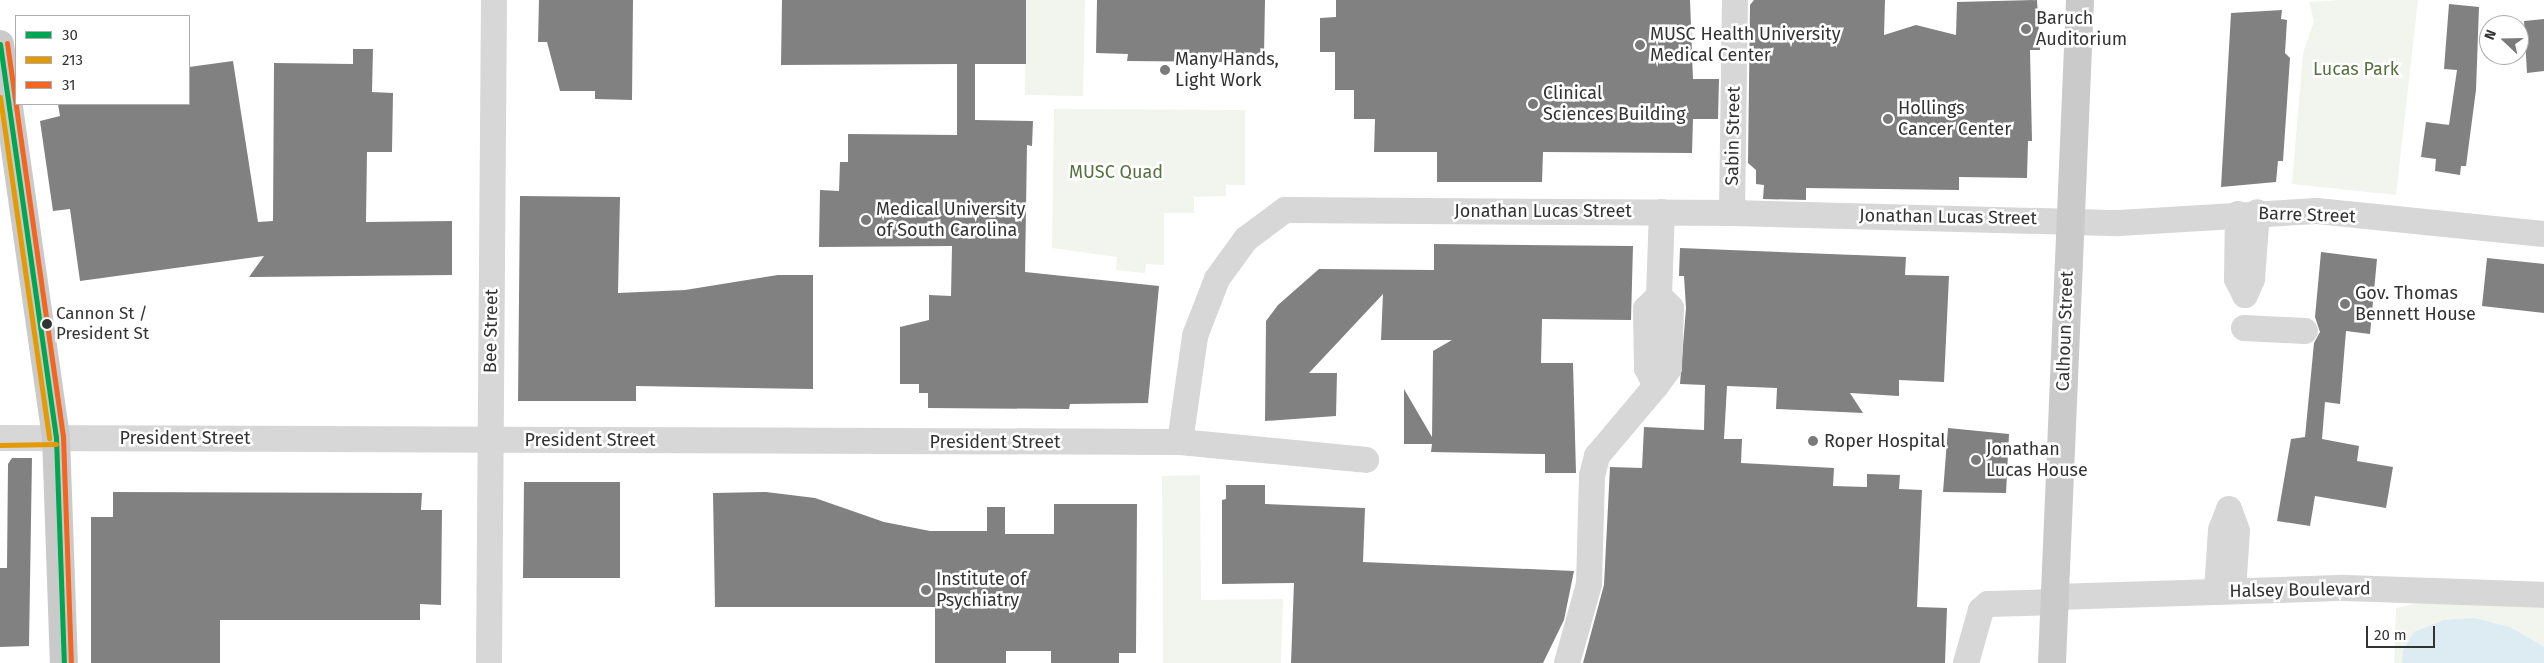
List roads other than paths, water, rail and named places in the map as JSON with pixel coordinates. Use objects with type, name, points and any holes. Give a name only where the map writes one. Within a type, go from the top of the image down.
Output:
[{"type":"main road","name":"Calhoun Street","points":[[2052,663],[2069,220],[2080,0]]},
{"type":"main road","points":[[0,44],[56,437],[64,663]]},
{"type":"street","name":"Bee Street","points":[[489,663],[494,0]]},
{"type":"street","name":"Sabin Street","points":[[1732,213],[1735,0]]},
{"type":"street","name":"Jonathan Lucas Street","points":[[1180,442],[1195,336],[1217,279],[1246,239],[1285,210],[1662,212],[2069,220]]},
{"type":"street","name":"Barre Street","points":[[2069,220],[2119,223],[2248,213],[2317,211],[2544,234]]},
{"type":"street","points":[[1566,663],[1589,584],[1592,476],[1597,456],[1656,386],[1647,368],[1646,309],[1659,296],[1662,212]]},
{"type":"street","points":[[2244,328],[2305,330]]},
{"type":"street","name":"President Street","points":[[0,438],[1180,442],[1366,460]]},
{"type":"street","name":"Halsey Boulevard","points":[[1966,663],[1981,610],[1988,604],[2055,599],[2225,592],[2453,589],[2544,595]]},
{"type":"place","name":"Baruch Auditorium","points":[[2026,29]]},
{"type":"place","name":"MUSC Health University Medical Center","points":[[1640,45]]},
{"type":"place","name":"Many Hands, Light Work","points":[[1165,70]]},
{"type":"place","name":"Clinical Sciences Building","points":[[1533,104]]},
{"type":"place","name":"Hollings Cancer Center","points":[[1888,119]]},
{"type":"place","name":"Medical University of South Carolina","points":[[866,220]]},
{"type":"place","name":"Gov. Thomas Bennett House","points":[[2345,304]]},
{"type":"place","name":"Cannon St / President St","points":[[47,324]]},
{"type":"place","name":"Roper Hospital","points":[[1813,441]]},
{"type":"place","name":"Jonathan Lucas House","points":[[1976,460]]},
{"type":"place","name":"Institute of Psychiatry","points":[[926,590]]},
{"type":"park label","name":"Lucas Park","points":[[2356,69]]},
{"type":"park label","name":"MUSC Quad","points":[[1116,172]]}]
